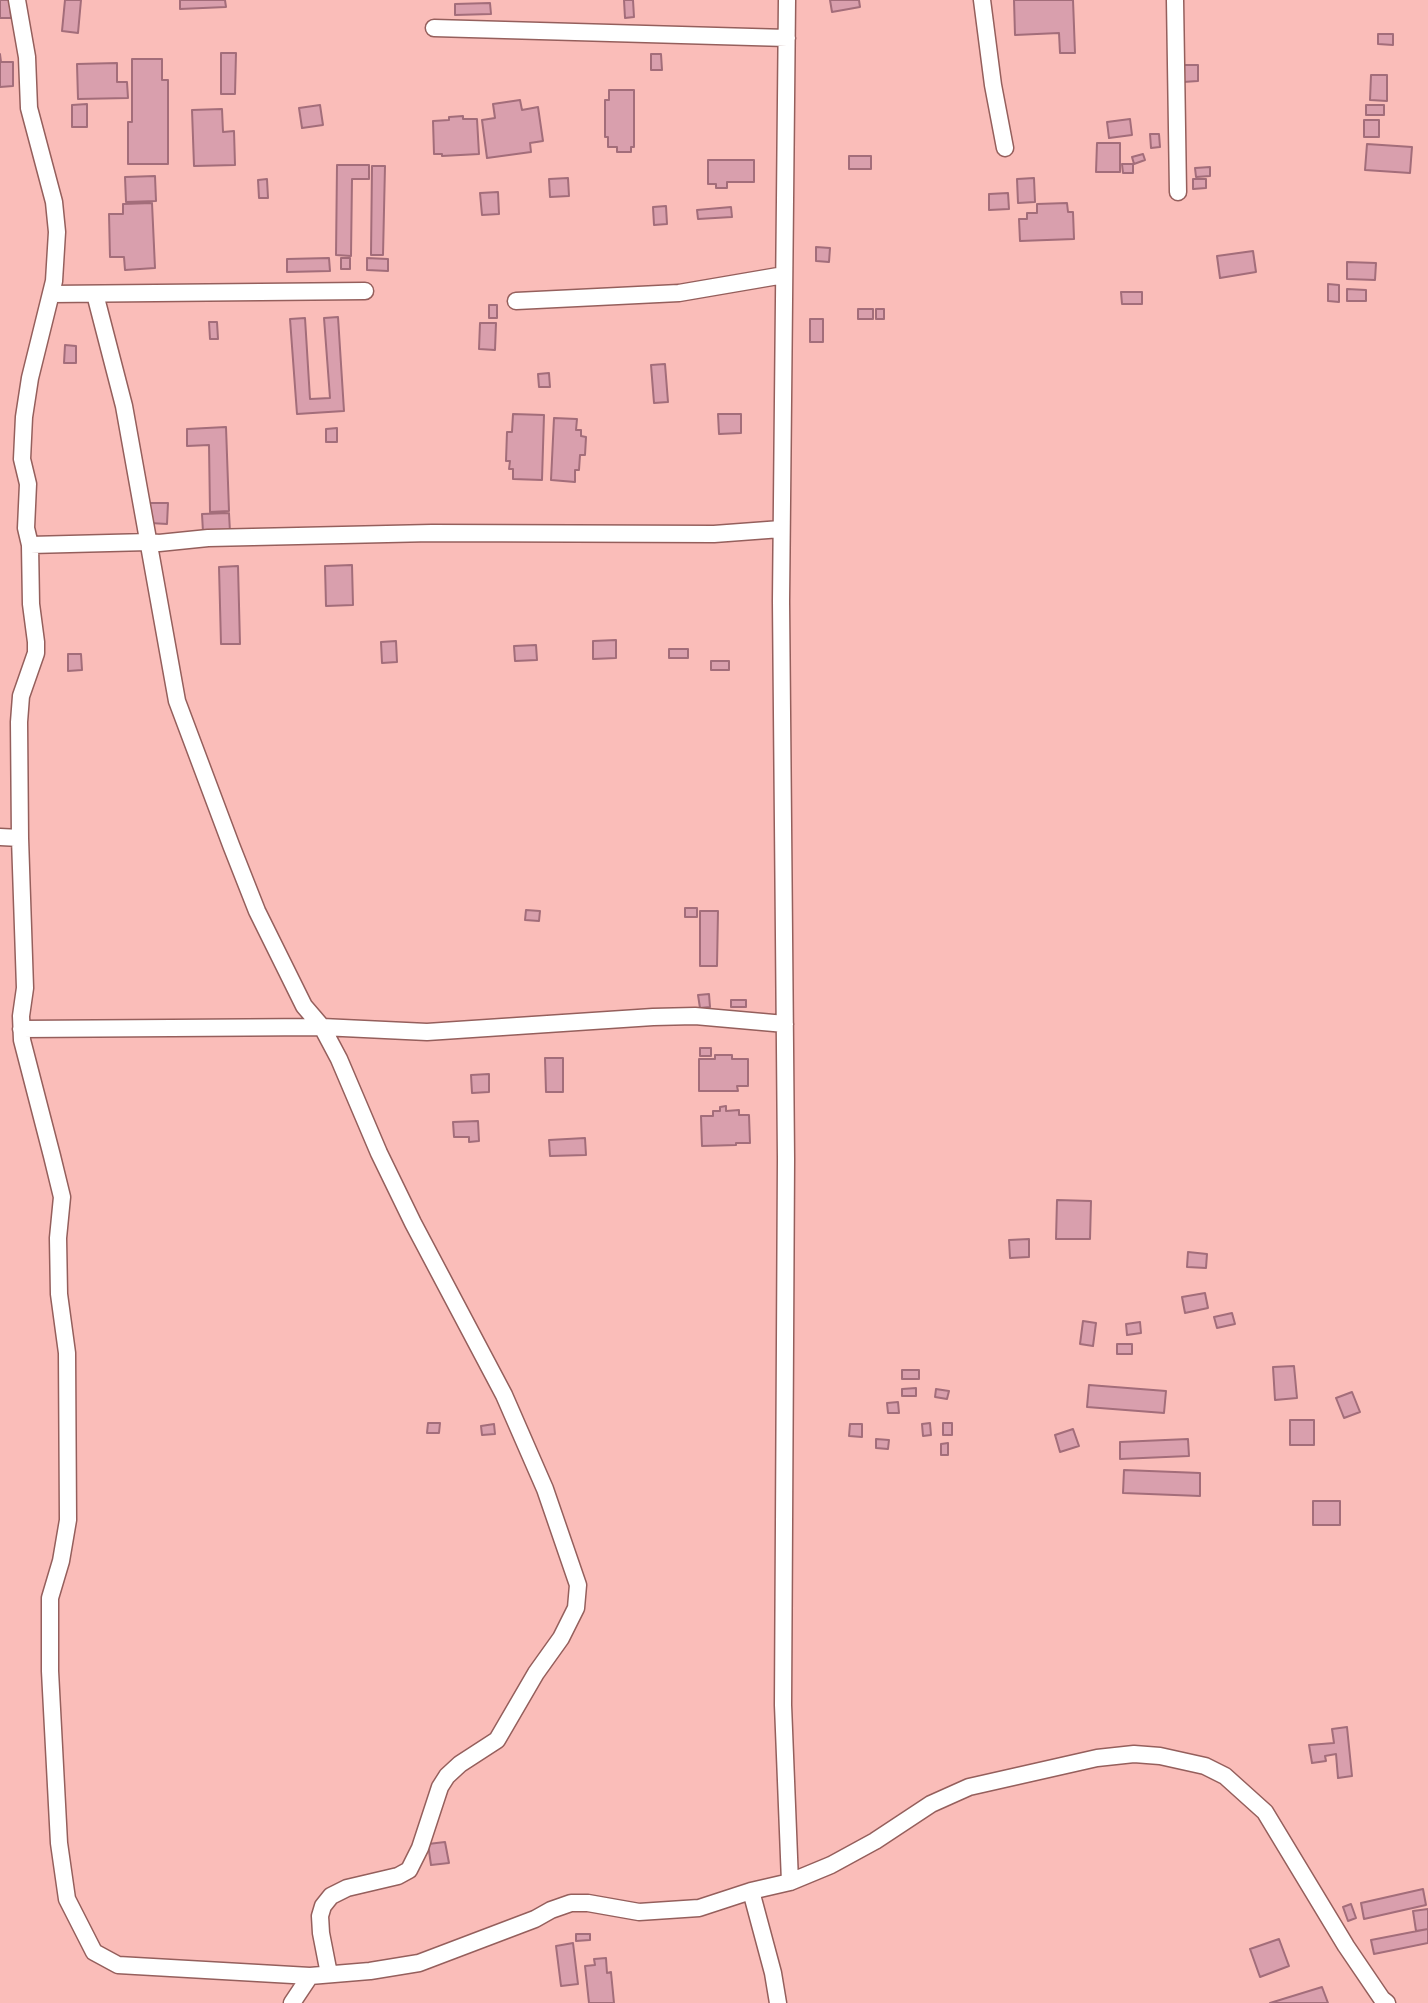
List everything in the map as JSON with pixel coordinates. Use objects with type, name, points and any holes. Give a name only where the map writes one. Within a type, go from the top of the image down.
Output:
[{"type":"street","points":[[17,0],[27,57],[29,108],[54,202],[57,232],[57,256],[51,294],[30,378],[24,417],[22,459],[28,484],[26,528],[30,545],[31,604],[36,653],[21,696],[19,722],[25,988],[21,1029],[62,1197],[58,1238],[59,1294],[67,1353],[68,1520],[61,1561],[50,1598],[50,1671],[59,1843],[67,1899],[94,1952],[118,1965],[310,1976],[370,1971],[419,1963],[570,1903],[588,1903],[639,1912],[699,1908],[790,1882],[831,1865],[875,1841],[931,1804],[969,1787],[1097,1758],[1134,1755],[1185,1760],[1205,1766],[1225,1776],[1265,1812],[1346,1946],[1387,2003]]},
{"type":"street","points":[[787,0],[781,529],[786,1173],[783,1718],[790,1882]]},
{"type":"street","points":[[982,0],[989,61],[1005,148]]},
{"type":"street","points":[[1175,0],[1178,192]]},
{"type":"street","points":[[434,28],[787,38]]},
{"type":"street","points":[[516,301],[679,293],[784,275]]},
{"type":"street","points":[[51,294],[365,291]]},
{"type":"street","points":[[95,294],[124,405],[177,701],[257,911],[304,1006],[322,1027],[339,1059],[379,1153],[413,1223],[504,1395],[545,1489],[578,1585],[576,1608],[561,1639],[536,1673],[497,1740],[460,1765],[447,1776],[440,1787],[420,1848],[409,1870],[398,1876],[347,1888],[331,1896],[323,1906],[320,1916],[321,1933],[329,1974]]},
{"type":"street","points":[[30,545],[432,533],[714,534],[781,529]]},
{"type":"street","points":[[0,837],[20,838]]},
{"type":"street","points":[[21,1029],[322,1027],[427,1032],[685,1016],[785,1024]]},
{"type":"street","points":[[751,1891],[773,1973],[778,2003]]},
{"type":"street","points":[[292,2003],[310,1976]]},
{"type":"building","points":[[0,0],[10,0],[11,18],[0,18]]},
{"type":"building","points":[[65,0],[81,0],[78,33],[62,31]]},
{"type":"building","points":[[180,0],[225,0],[226,7],[180,9]]},
{"type":"building","points":[[624,0],[633,0],[634,17],[625,18]]},
{"type":"building","points":[[830,0],[859,0],[860,7],[832,12]]},
{"type":"building","points":[[1014,0],[1073,0],[1075,53],[1060,53],[1059,33],[1015,35]]},
{"type":"building","points":[[490,3],[491,14],[455,15],[455,4]]},
{"type":"building","points":[[1378,34],[1393,34],[1393,45],[1378,44]]},
{"type":"building","points":[[221,53],[236,53],[235,94],[221,94]]},
{"type":"building","points":[[0,54],[1,62],[13,62],[13,86],[0,87]]},
{"type":"building","points":[[651,54],[661,54],[662,70],[651,70]]},
{"type":"building","points":[[132,59],[162,59],[162,80],[168,80],[168,164],[128,164],[128,122],[132,122]]},
{"type":"building","points":[[117,63],[117,82],[127,82],[128,98],[78,99],[77,64]]},
{"type":"building","points":[[1183,65],[1198,65],[1198,81],[1183,82]]},
{"type":"building","points":[[1371,75],[1387,75],[1387,101],[1370,100]]},
{"type":"building","points":[[609,90],[634,90],[634,147],[631,147],[631,152],[617,152],[617,147],[608,147],[608,137],[605,137],[605,100],[609,100]]},
{"type":"building","points":[[520,100],[522,110],[538,107],[543,141],[530,143],[531,152],[487,158],[482,120],[495,118],[493,104]]},
{"type":"building","points":[[87,104],[87,127],[72,127],[72,105]]},
{"type":"building","points":[[320,105],[323,125],[302,128],[299,108]]},
{"type":"building","points":[[1366,105],[1384,105],[1384,115],[1366,115]]},
{"type":"building","points":[[222,109],[223,132],[234,131],[235,165],[194,166],[192,110]]},
{"type":"building","points":[[463,116],[463,119],[477,119],[479,154],[434,154],[433,121]]},
{"type":"building","points":[[1130,119],[1132,135],[1109,138],[1107,122]]},
{"type":"building","points":[[1364,120],[1379,120],[1379,137],[1364,137]]},
{"type":"building","points":[[1150,134],[1159,134],[1160,147],[1151,148]]},
{"type":"building","points":[[1097,143],[1120,143],[1120,172],[1096,172]]},
{"type":"building","points":[[1367,144],[1412,147],[1410,173],[1365,170]]},
{"type":"building","points":[[1143,154],[1145,160],[1134,164],[1132,157]]},
{"type":"building","points":[[849,156],[871,156],[871,169],[849,169]]},
{"type":"building","points":[[708,160],[754,160],[754,182],[727,182],[727,188],[716,188],[716,184],[708,184]]},
{"type":"building","points":[[1122,164],[1133,164],[1133,173],[1123,173]]},
{"type":"building","points":[[337,165],[369,165],[369,179],[352,179],[351,256],[336,255]]},
{"type":"building","points":[[372,166],[385,166],[383,255],[371,255]]},
{"type":"building","points":[[1210,167],[1210,176],[1196,177],[1195,168]]},
{"type":"building","points":[[155,176],[156,201],[126,202],[125,177]]},
{"type":"building","points":[[568,178],[569,196],[550,197],[549,179]]},
{"type":"building","points":[[1034,178],[1035,202],[1018,203],[1017,179]]},
{"type":"building","points":[[267,179],[268,198],[259,198],[258,180]]},
{"type":"building","points":[[1193,179],[1206,179],[1206,188],[1193,189]]},
{"type":"building","points":[[498,192],[499,214],[482,215],[480,193]]},
{"type":"building","points":[[1008,193],[1009,209],[989,210],[989,194]]},
{"type":"building","points":[[152,203],[155,268],[125,270],[124,257],[110,257],[109,214],[123,214],[123,204]]},
{"type":"building","points":[[1067,203],[1068,212],[1073,212],[1074,239],[1020,241],[1019,219],[1027,219],[1027,213],[1037,213],[1037,204]]},
{"type":"building","points":[[666,206],[667,224],[654,225],[653,207]]},
{"type":"building","points":[[731,207],[732,217],[698,219],[697,210]]},
{"type":"building","points":[[816,247],[830,248],[829,262],[816,261]]},
{"type":"building","points":[[1253,251],[1256,272],[1220,278],[1217,256]]},
{"type":"building","points":[[329,258],[330,271],[287,272],[287,259]]},
{"type":"building","points":[[341,258],[350,258],[350,269],[341,269]]},
{"type":"building","points":[[367,258],[388,259],[388,271],[367,270]]},
{"type":"building","points":[[1347,262],[1376,263],[1375,280],[1347,279]]},
{"type":"building","points":[[1328,284],[1339,285],[1339,302],[1328,301]]},
{"type":"building","points":[[1347,289],[1366,290],[1366,301],[1347,301]]},
{"type":"building","points":[[1121,292],[1142,292],[1142,304],[1122,304]]},
{"type":"building","points":[[489,305],[497,305],[497,318],[489,318]]},
{"type":"building","points":[[858,309],[873,309],[873,319],[858,319]]},
{"type":"building","points":[[876,309],[884,309],[884,319],[876,319]]},
{"type":"building","points":[[338,317],[344,411],[297,414],[290,319],[305,318],[310,399],[330,398],[324,318]]},
{"type":"building","points":[[810,319],[823,319],[823,342],[810,342]]},
{"type":"building","points":[[209,322],[217,322],[218,339],[210,339]]},
{"type":"building","points":[[480,323],[496,323],[495,350],[479,349]]},
{"type":"building","points":[[65,345],[76,346],[76,363],[64,363]]},
{"type":"building","points":[[665,364],[668,402],[654,403],[651,365]]},
{"type":"building","points":[[549,373],[550,387],[539,387],[538,374]]},
{"type":"building","points":[[513,414],[544,415],[542,480],[513,479],[513,469],[509,469],[510,461],[506,461],[507,432],[512,432]]},
{"type":"building","points":[[718,414],[741,414],[741,433],[719,434]]},
{"type":"building","points":[[554,418],[577,419],[576,430],[581,430],[581,436],[586,437],[585,455],[580,455],[579,470],[575,470],[575,482],[551,480]]},
{"type":"building","points":[[226,427],[229,511],[210,512],[209,445],[187,446],[187,429]]},
{"type":"building","points":[[337,428],[337,442],[326,442],[326,429]]},
{"type":"building","points":[[150,503],[168,503],[167,524],[150,523]]},
{"type":"building","points":[[229,513],[230,532],[203,532],[202,514]]},
{"type":"building","points":[[352,565],[353,605],[326,606],[325,566]]},
{"type":"building","points":[[238,566],[240,644],[221,644],[219,567]]},
{"type":"building","points":[[616,640],[616,658],[593,659],[593,641]]},
{"type":"building","points":[[396,641],[397,662],[382,663],[381,642]]},
{"type":"building","points":[[536,645],[537,660],[515,661],[514,646]]},
{"type":"building","points":[[669,649],[688,649],[688,658],[669,658]]},
{"type":"building","points":[[68,654],[81,654],[82,670],[68,671]]},
{"type":"building","points":[[711,661],[729,661],[729,670],[711,670]]},
{"type":"building","points":[[685,908],[697,908],[697,917],[685,917]]},
{"type":"building","points":[[526,910],[540,911],[539,921],[525,920]]},
{"type":"building","points":[[700,911],[718,911],[717,966],[700,966]]},
{"type":"building","points":[[709,994],[710,1007],[700,1008],[698,995]]},
{"type":"building","points":[[731,1000],[746,1000],[746,1007],[731,1007]]},
{"type":"building","points":[[700,1048],[711,1048],[711,1056],[700,1056]]},
{"type":"building","points":[[715,1055],[748,1059],[748,1086],[737,1086],[738,1091],[699,1091],[699,1059],[715,1059]]},
{"type":"building","points":[[545,1058],[563,1058],[563,1092],[546,1092]]},
{"type":"building","points":[[489,1074],[489,1092],[472,1093],[471,1075]]},
{"type":"building","points":[[726,1106],[726,1111],[739,1110],[739,1115],[749,1115],[750,1143],[702,1146],[701,1116],[713,1116],[713,1111],[720,1111],[720,1107]]},
{"type":"building","points":[[478,1121],[479,1141],[469,1142],[469,1137],[454,1137],[453,1122]]},
{"type":"building","points":[[585,1138],[586,1155],[550,1156],[549,1140]]},
{"type":"building","points":[[1057,1200],[1091,1201],[1090,1239],[1056,1239]]},
{"type":"building","points":[[1029,1239],[1029,1257],[1010,1258],[1009,1240]]},
{"type":"building","points":[[1188,1252],[1207,1254],[1206,1268],[1187,1267]]},
{"type":"building","points":[[1205,1293],[1208,1308],[1185,1313],[1182,1297]]},
{"type":"building","points":[[1232,1313],[1235,1324],[1217,1328],[1214,1317]]},
{"type":"building","points":[[1083,1321],[1096,1323],[1093,1346],[1080,1344]]},
{"type":"building","points":[[1140,1322],[1141,1333],[1127,1335],[1126,1324]]},
{"type":"building","points":[[1117,1344],[1132,1344],[1132,1354],[1117,1354]]},
{"type":"building","points":[[1294,1366],[1297,1398],[1275,1400],[1273,1367]]},
{"type":"building","points":[[902,1370],[919,1370],[919,1379],[902,1379]]},
{"type":"building","points":[[1089,1385],[1166,1391],[1164,1413],[1087,1407]]},
{"type":"building","points":[[916,1388],[916,1396],[902,1396],[902,1389]]},
{"type":"building","points":[[936,1389],[949,1391],[947,1399],[935,1397]]},
{"type":"building","points":[[1352,1392],[1360,1412],[1344,1418],[1336,1398]]},
{"type":"building","points":[[898,1402],[899,1413],[888,1413],[887,1403]]},
{"type":"building","points":[[1290,1420],[1314,1420],[1314,1445],[1290,1445]]},
{"type":"building","points":[[428,1423],[440,1423],[439,1433],[427,1433]]},
{"type":"building","points":[[930,1423],[931,1435],[923,1436],[922,1424]]},
{"type":"building","points":[[943,1423],[952,1423],[952,1435],[943,1435]]},
{"type":"building","points":[[494,1424],[495,1434],[482,1435],[481,1426]]},
{"type":"building","points":[[850,1424],[862,1424],[862,1437],[849,1436]]},
{"type":"building","points":[[1073,1429],[1079,1446],[1060,1452],[1055,1435]]},
{"type":"building","points":[[876,1439],[889,1440],[888,1449],[876,1448]]},
{"type":"building","points":[[1188,1439],[1189,1456],[1120,1459],[1120,1442]]},
{"type":"building","points":[[948,1443],[948,1455],[941,1455],[941,1444]]},
{"type":"building","points":[[1124,1470],[1200,1473],[1200,1496],[1123,1493]]},
{"type":"building","points":[[1313,1501],[1340,1501],[1340,1525],[1313,1525]]},
{"type":"building","points":[[1347,1727],[1352,1776],[1338,1778],[1336,1754],[1325,1756],[1326,1761],[1312,1763],[1309,1745],[1334,1743],[1332,1729]]},
{"type":"building","points":[[445,1842],[449,1863],[431,1865],[428,1844]]},
{"type":"building","points":[[1423,1889],[1426,1905],[1364,1919],[1361,1903]]},
{"type":"building","points":[[1351,1904],[1356,1918],[1348,1921],[1343,1907]]},
{"type":"building","points":[[1428,1909],[1428,1929],[1416,1931],[1413,1911]]},
{"type":"building","points":[[1428,1929],[1428,1943],[1374,1954],[1371,1940]]},
{"type":"building","points":[[576,1934],[590,1934],[590,1940],[576,1941]]},
{"type":"building","points":[[1279,1939],[1289,1966],[1260,1977],[1250,1949]]},
{"type":"building","points":[[573,1943],[578,1984],[561,1986],[556,1946]]},
{"type":"building","points":[[606,1958],[607,1973],[611,1972],[614,2003],[589,2003],[585,1966],[595,1965],[594,1959]]},
{"type":"building","points":[[1322,1987],[1328,2003],[1270,2003]]}]
